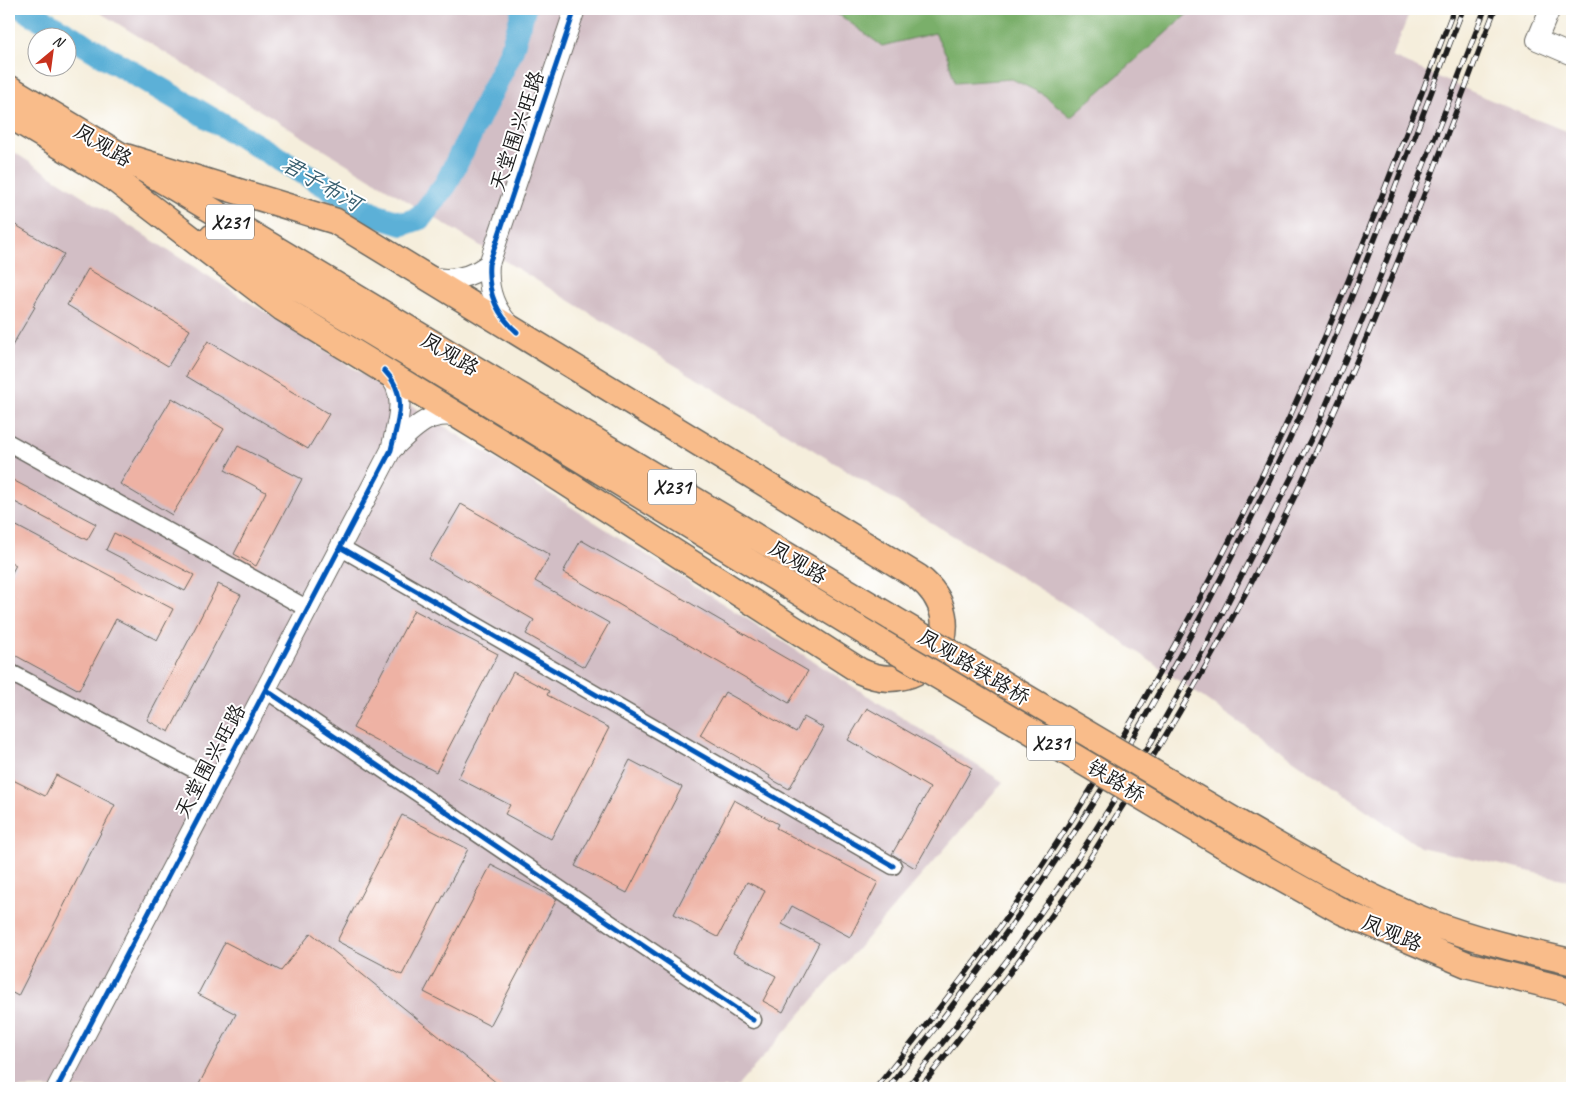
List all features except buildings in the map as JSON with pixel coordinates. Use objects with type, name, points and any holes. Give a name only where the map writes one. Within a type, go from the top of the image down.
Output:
[{"type":"main road","name":"凤观路","points":[[9,88],[115,165],[654,504],[879,641]]},
{"type":"main road","name":"凤观路","points":[[9,115],[115,165],[468,366],[892,618]]},
{"type":"main road","points":[[115,165],[335,221],[424,275],[918,577],[934,592],[941,606],[944,622],[941,643],[930,662],[912,675],[891,680],[860,672],[540,466],[282,308],[115,165]]},
{"type":"main road","points":[[540,466],[654,504]]},
{"type":"main road","name":"凤观路铁路桥","points":[[892,618],[1237,822]]},
{"type":"main road","name":"铁路桥","points":[[879,641],[1223,845]]},
{"type":"main road","name":"凤观路","points":[[1237,822],[1369,896],[1430,922],[1492,943],[1572,962]]},
{"type":"main road","name":"凤观路","points":[[1223,845],[1343,912],[1459,962],[1572,991]]},
{"type":"street","name":"天堂围兴旺路","points":[[489,264],[575,9]]},
{"type":"street","points":[[1550,9],[1537,40],[1572,55]]},
{"type":"street","points":[[424,275],[443,279],[463,277],[481,270],[489,264]]},
{"type":"street","points":[[489,264],[489,286],[496,307],[509,325],[517,332]]},
{"type":"street","points":[[384,370],[395,383],[400,399],[399,414],[391,450]]},
{"type":"street","points":[[391,450],[426,420],[440,415],[463,419]]},
{"type":"street","points":[[9,443],[308,609]]},
{"type":"street","name":"天堂围兴旺路","points":[[57,1088],[391,450]]},
{"type":"street","points":[[340,548],[893,866]]},
{"type":"street","points":[[9,672],[218,782]]},
{"type":"street","points":[[266,690],[753,1020]]},
{"type":"shaded area","points":[[94,9],[1411,9],[1392,57],[1530,117],[1572,133],[1572,881],[1420,847],[1092,621]]},
{"type":"shaded area","points":[[9,149],[1003,782],[736,1088],[9,1088]]},
{"type":"green space","points":[[822,9],[1193,9],[1071,117],[1044,95],[1012,79],[955,83],[948,58],[935,33],[882,46],[841,16]]},
{"type":"waterway","name":"君子布河","points":[[24,9],[377,216],[403,224],[420,218],[446,184],[511,52],[524,9]]},
{"type":"railway","points":[[876,1088],[980,954],[1069,825],[1125,733],[1204,591],[1281,435],[1334,315],[1454,9]]},
{"type":"railway","points":[[888,1088],[969,983],[1046,875],[1141,724],[1199,620],[1279,461],[1330,350],[1463,9]]},
{"type":"railway","points":[[907,1088],[1008,959],[1061,884],[1152,741],[1206,645],[1315,431],[1374,292],[1485,9]]},
{"type":"railway","points":[[920,1088],[996,991],[1069,891],[1152,758],[1229,624],[1300,486],[1369,333],[1495,9]]},
{"type":"cycle path","points":[[517,332],[503,318],[494,302],[491,293],[489,264],[575,9]]},
{"type":"cycle path","points":[[57,1088],[391,450],[398,418],[399,398],[392,379],[384,370]]},
{"type":"cycle path","points":[[340,547],[893,866]]},
{"type":"cycle path","points":[[266,690],[753,1020]]}]
